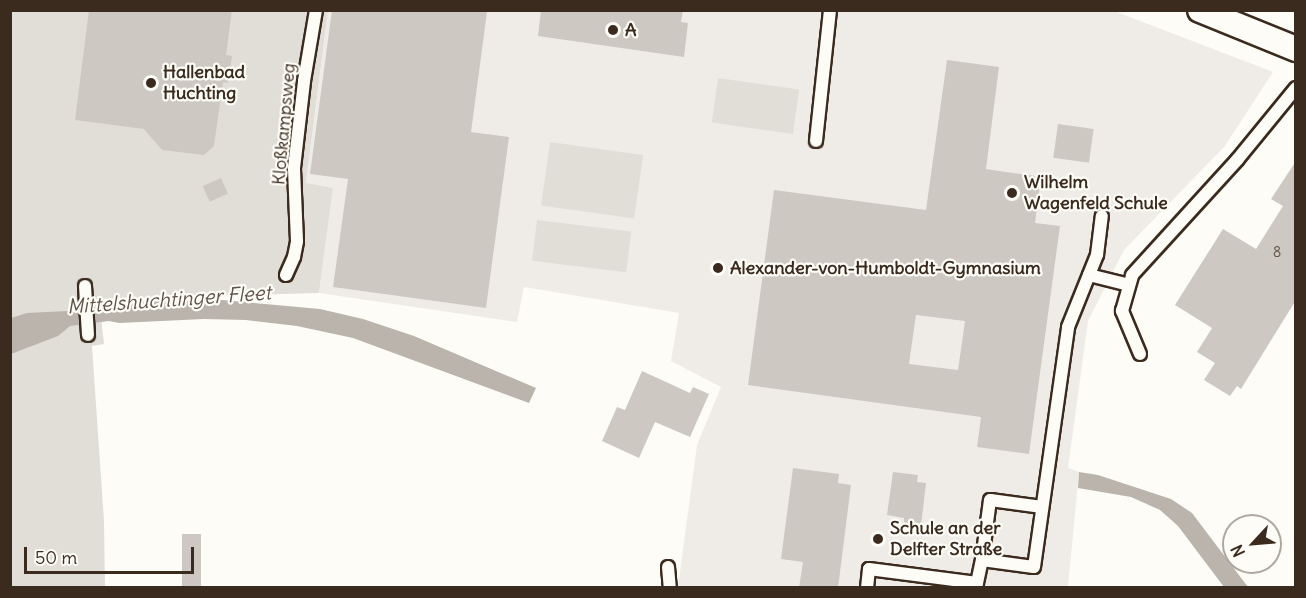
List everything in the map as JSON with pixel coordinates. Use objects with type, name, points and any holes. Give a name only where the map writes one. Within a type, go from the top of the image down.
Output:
[{"type":"street","points":[[1200,10],[1296,50]]},
{"type":"lane","name":"Kloßkampsweg","points":[[286,275],[294,257],[297,241],[294,168],[304,81],[316,10]]},
{"type":"lane","points":[[816,141],[830,10]]},
{"type":"lane","points":[[1140,354],[1122,311],[1132,275],[1237,160],[1296,88]]},
{"type":"lane","points":[[982,560],[1034,567],[1068,327],[1097,255],[1102,216]]},
{"type":"lane","points":[[1089,275],[1129,285]]},
{"type":"lane","points":[[85,286],[88,335]]},
{"type":"lane","points":[[867,588],[869,569],[977,583],[990,500],[1042,507]]},
{"type":"lane","points":[[668,567],[670,588]]},
{"type":"shaded area","points":[[10,11],[328,11],[306,183],[333,188],[319,293],[99,299],[104,344],[92,346],[104,521],[105,587],[11,587]]},
{"type":"shaded area","name":"Alexander-von-Humboldt-Gymnasium","points":[[328,11],[1114,11],[1273,72],[1225,146],[1124,250],[1088,321],[1068,468],[1079,472],[1068,587],[678,587],[697,445],[721,387],[671,361],[679,313],[524,287],[517,322],[319,293],[333,188],[306,184]]},
{"type":"shaded area","points":[[718,78],[799,89],[793,134],[712,123]]},
{"type":"shaded area","points":[[550,142],[643,155],[634,218],[541,205]]},
{"type":"shaded area","points":[[537,220],[631,232],[626,272],[532,261]]},
{"type":"shaded area","points":[[223,300],[320,309],[363,319],[414,336],[536,388],[529,403],[353,338],[297,326],[246,320],[204,319],[119,323],[109,321],[70,326],[58,336],[11,354],[11,318],[27,313],[107,309],[124,302]]},
{"type":"shaded area","points":[[1079,472],[1098,475],[1171,499],[1192,513],[1222,553],[1222,574],[1238,574],[1248,587],[1224,587],[1178,526],[1160,510],[1131,497],[1078,488]]},
{"type":"building","name":"Hallenbad Huchting","points":[[89,10],[232,10],[226,55],[232,56],[228,83],[223,82],[214,146],[204,155],[162,150],[144,129],[75,120]]},
{"type":"building","points":[[332,10],[487,12],[471,132],[509,137],[486,308],[333,287],[348,179],[310,174]]},
{"type":"building","name":"A","points":[[541,10],[683,10],[681,22],[688,23],[684,57],[538,36]]},
{"type":"building","points":[[947,60],[999,67],[986,169],[1041,177],[1035,223],[1060,226],[1029,454],[977,447],[981,417],[748,385],[774,190],[926,210]],"holes":[[[916,315],[965,321],[958,370],[909,364]]]},
{"type":"building","points":[[1058,124],[1094,129],[1089,163],[1053,158]]},
{"type":"building","points":[[1296,161],[1296,300],[1241,389],[1237,386],[1230,396],[1204,380],[1215,363],[1197,352],[1212,328],[1175,305],[1223,229],[1256,249],[1283,206],[1271,199]]},
{"type":"building","points":[[221,178],[228,194],[210,202],[203,186]]},
{"type":"building","points":[[642,371],[690,393],[693,387],[709,394],[690,437],[655,422],[639,458],[602,441],[617,407],[625,410]]},
{"type":"building","points":[[793,468],[839,474],[838,483],[851,485],[838,588],[799,588],[803,562],[781,559]]},
{"type":"building","points":[[893,472],[918,475],[917,482],[926,483],[921,526],[904,523],[904,518],[887,515]]},
{"type":"building","points":[[182,534],[201,534],[201,588],[182,588]]},
{"type":"place","name":"A","points":[[613,30]]},
{"type":"place","name":"Hallenbad Huchting","points":[[151,83]]},
{"type":"place","name":"Wilhelm Wagenfeld Schule","points":[[1012,193]]},
{"type":"place","name":"Alexander-von-Humboldt-Gymnasium","points":[[718,268]]},
{"type":"place","name":"Schule an der Delfter Straße","points":[[878,539]]},
{"type":"water label","name":"Mittelshuchtinger Fleet","points":[[169,299]]}]
